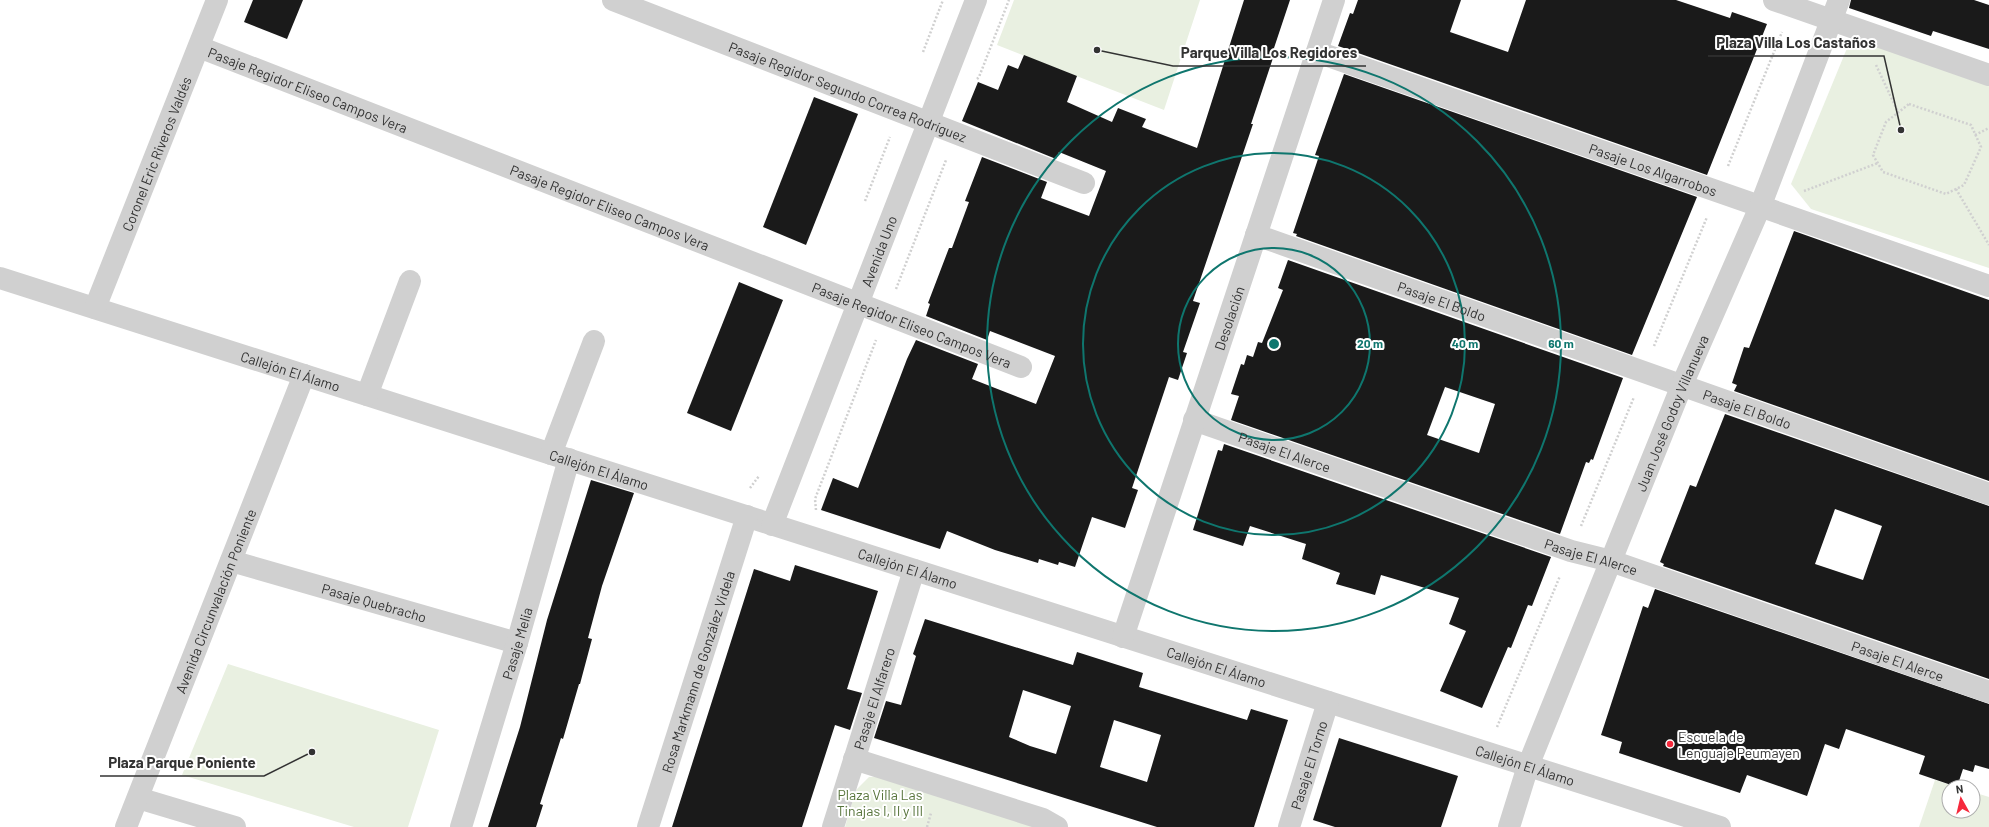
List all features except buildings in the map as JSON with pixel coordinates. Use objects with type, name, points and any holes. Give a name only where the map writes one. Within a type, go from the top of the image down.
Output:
[{"type":"street","name":"Coronel Eric Riveros Valdés","points":[[95,308],[217,0]]},
{"type":"street","name":"Pasaje Regidor Segundo Correa Rodríguez","points":[[612,0],[1084,183]]},
{"type":"street","name":"Avenida Uno","points":[[772,525],[976,0]]},
{"type":"street","name":"Desolación","points":[[1123,637],[1334,0]]},
{"type":"street","points":[[1774,0],[1989,75]]},
{"type":"street","name":"Juan José Godoy Villanueva","points":[[1509,827],[1528,766],[1682,385],[1760,207],[1839,0]]},
{"type":"street","name":"Pasaje Regidor Eliseo Campos Vera","points":[[199,47],[1021,367]]},
{"type":"street","name":"Pasaje Los Algarrobos","points":[[1317,52],[1989,286]]},
{"type":"street","name":"Pasaje El Boldo","points":[[1256,235],[1989,494]]},
{"type":"street","name":"Callejón El Álamo","points":[[0,278],[1720,827]]},
{"type":"street","points":[[367,395],[410,281]]},
{"type":"street","name":"Pasaje Melia","points":[[461,827],[517,644],[560,457],[594,341]]},
{"type":"street","name":"Avenida Circunvalación Poniente","points":[[126,827],[304,375]]},
{"type":"street","name":"Pasaje El Alerce","points":[[1194,420],[1570,551],[1611,561],[1989,692]]},
{"type":"street","name":"Rosa Markmann de González Videla","points":[[648,827],[746,516]]},
{"type":"street","name":"Pasaje Quebracho","points":[[231,561],[517,644]]},
{"type":"street","name":"Pasaje El Alfarero","points":[[833,827],[914,570]]},
{"type":"street","name":"Pasaje El Torno","points":[[1289,827],[1328,702]]},
{"type":"street","points":[[854,759],[1043,819],[1057,827]]},
{"type":"street","points":[[138,798],[234,827]]},
{"type":"path","points":[[1908,104],[1971,126],[1981,147],[1964,185],[1946,194],[1883,172],[1878,163],[1873,155],[1886,122],[1908,104]]},
{"type":"path","points":[[1975,135],[1989,128]]},
{"type":"path","points":[[1760,207],[1878,163]]},
{"type":"path","points":[[1956,189],[1989,245]]},
{"type":"green space","points":[[1014,0],[1200,0],[1164,110],[997,45]]},
{"type":"green space","points":[[1857,33],[1989,77],[1989,268],[1811,209],[1791,184],[1850,41]]},
{"type":"green space","points":[[228,664],[439,730],[408,827],[354,827],[182,775]]},
{"type":"green space","name":"Plaza Villa Las Tinajas I, II y III","points":[[889,776],[1043,827],[845,827],[856,790],[869,777]]},
{"type":"green space","points":[[1935,780],[1941,782],[1941,819],[1981,819],[1981,794],[1989,797],[1989,827],[1919,827]]},
{"type":"place","name":"Parque Villa Los Regidores","points":[[1097,50]]},
{"type":"place","name":"Plaza Villa Los Castaños","points":[[1901,130]]},
{"type":"place","name":"Escuela de Lenguaje Peumayen","points":[[1670,744]]},
{"type":"place","name":"Plaza Parque Poniente","points":[[312,752]]}]
